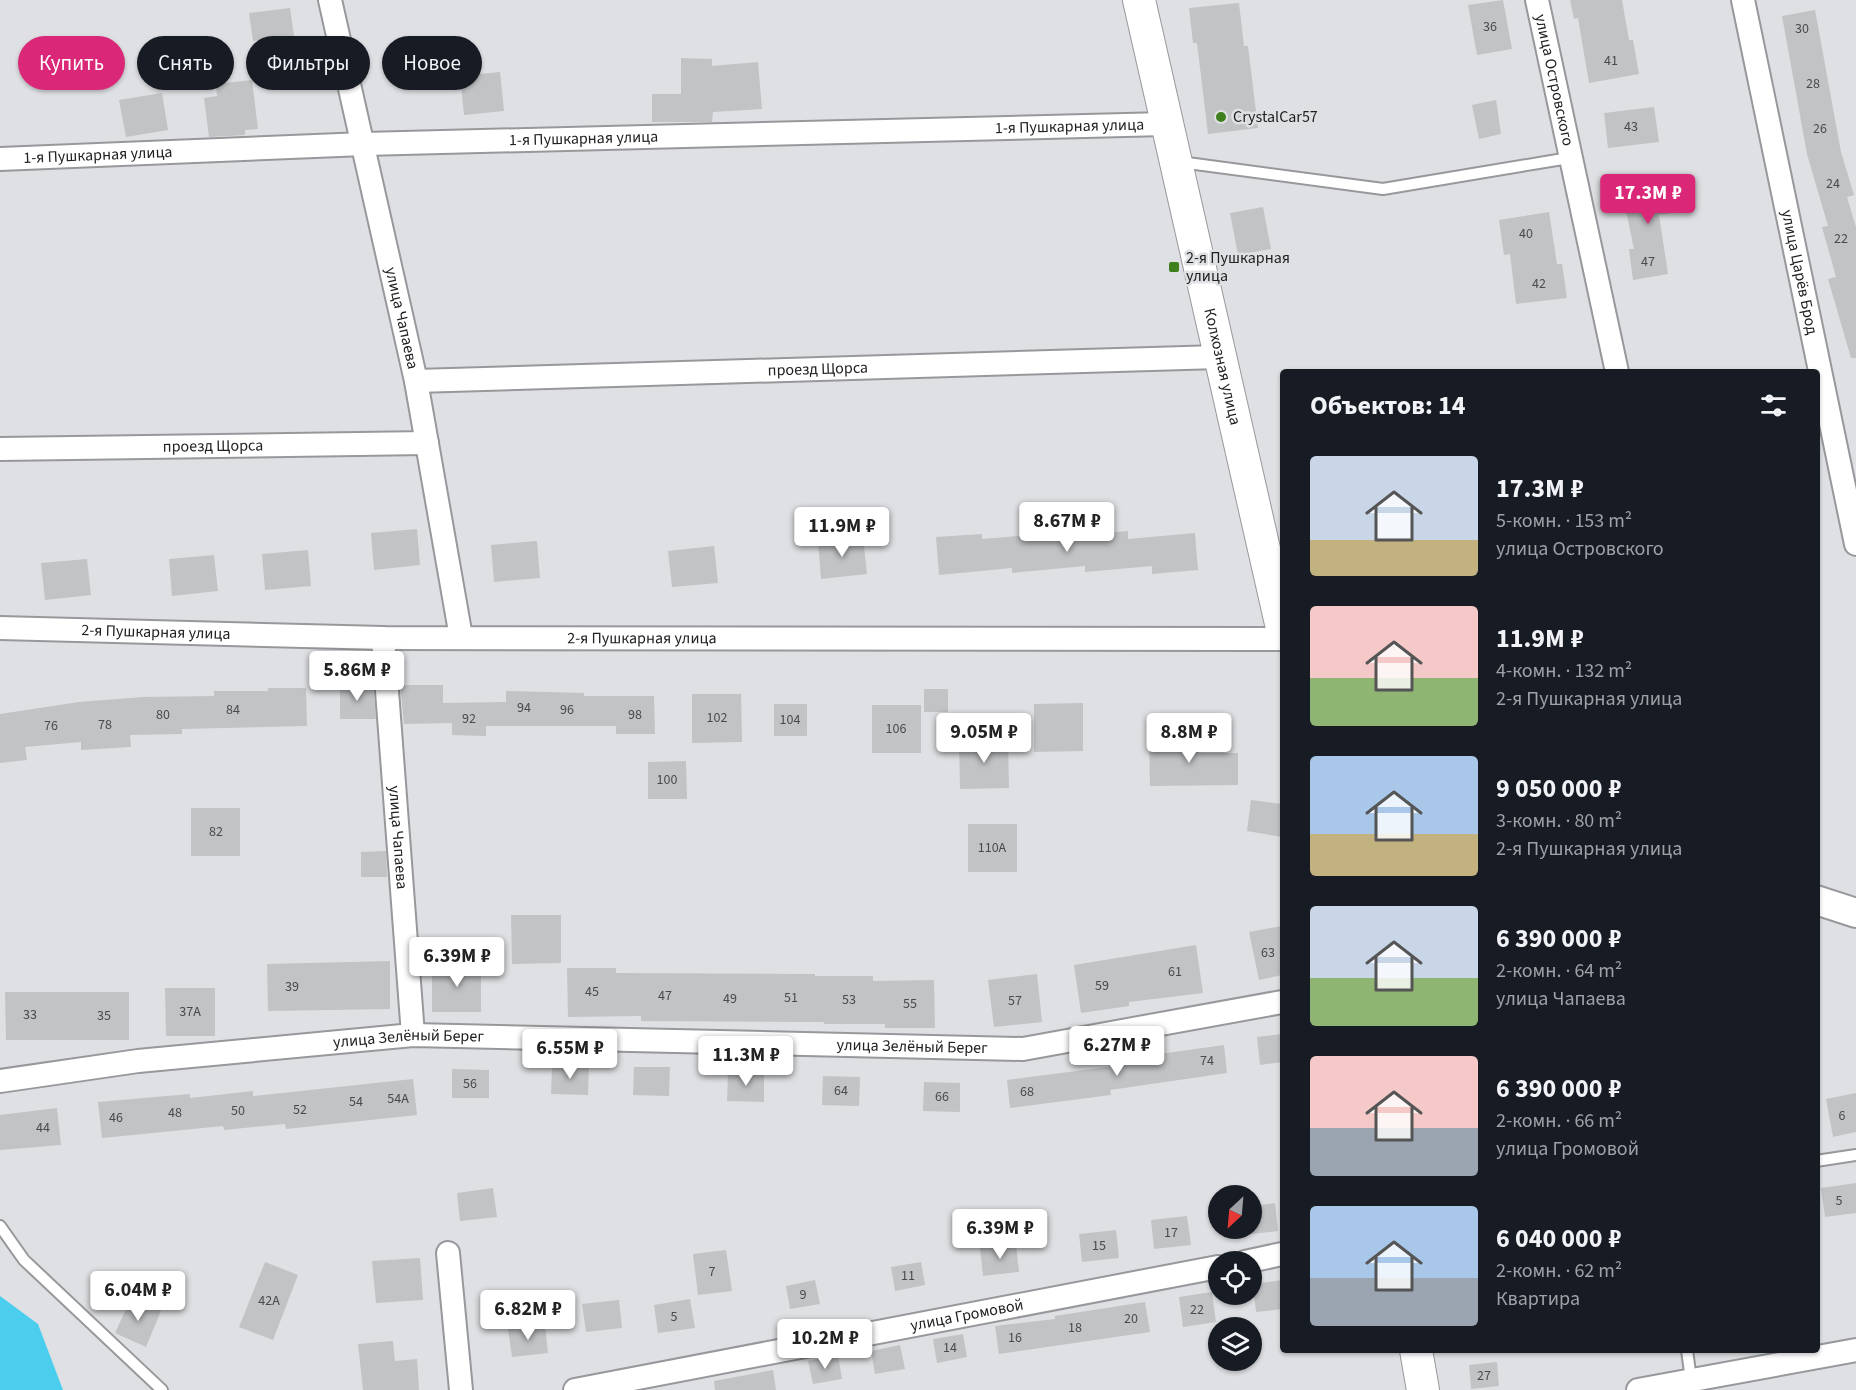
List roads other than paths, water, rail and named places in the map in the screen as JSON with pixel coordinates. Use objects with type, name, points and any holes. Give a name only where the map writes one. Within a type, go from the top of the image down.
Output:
[{"type":"main road","name":"Колхозная улица","points":[[1139,0],[1218,357],[1280,620]]},
{"type":"main road","points":[[1417,1353],[1423,1390]]},
{"type":"street","name":"улица Чапаева","points":[[330,0],[416,381],[461,637]]},
{"type":"street","name":"улица Островского","points":[[1537,0],[1569,158],[1616,369]]},
{"type":"street","name":"улица Царёв Брод","points":[[1743,0],[1820,369]]},
{"type":"street","name":"1-я Пушкарная улица","points":[[0,159],[364,144],[1166,124]]},
{"type":"street","name":"проезд Щорса","points":[[416,381],[1218,357]]},
{"type":"street","name":"улица Царёв Брод","points":[[1820,371],[1856,544]]},
{"type":"street","name":"проезд Щорса","points":[[0,449],[427,443]]},
{"type":"street","name":"2-я Пушкарная улица","points":[[0,628],[383,638],[1280,639]]},
{"type":"street","name":"улица Чапаева","points":[[383,638],[413,1035]]},
{"type":"street","points":[[1820,901],[1856,913]]},
{"type":"street","name":"улица Зелёный Берег","points":[[0,1081],[138,1061],[413,1035],[1023,1049],[1280,1002]]},
{"type":"street","points":[[448,1253],[461,1390]]},
{"type":"street","points":[[1262,1258],[1280,1254]]},
{"type":"street","name":"улица Громовой","points":[[575,1390],[1208,1269]]},
{"type":"street","points":[[1638,1390],[1692,1385],[1856,1350]]},
{"type":"lane","points":[[1174,161],[1383,189],[1569,158]]},
{"type":"lane","points":[[1820,1160],[1856,1155]]},
{"type":"lane","points":[[0,1226],[24,1260],[162,1390]]},
{"type":"lane","points":[[1687,1353],[1692,1385]]},
{"type":"water","points":[[0,1296],[38,1324],[63,1390],[0,1390]]},
{"type":"place","name":"CrystalCar57","points":[[1221,117]]},
{"type":"place","name":"2-я Пушкарная улица","points":[[1174,267]]}]
